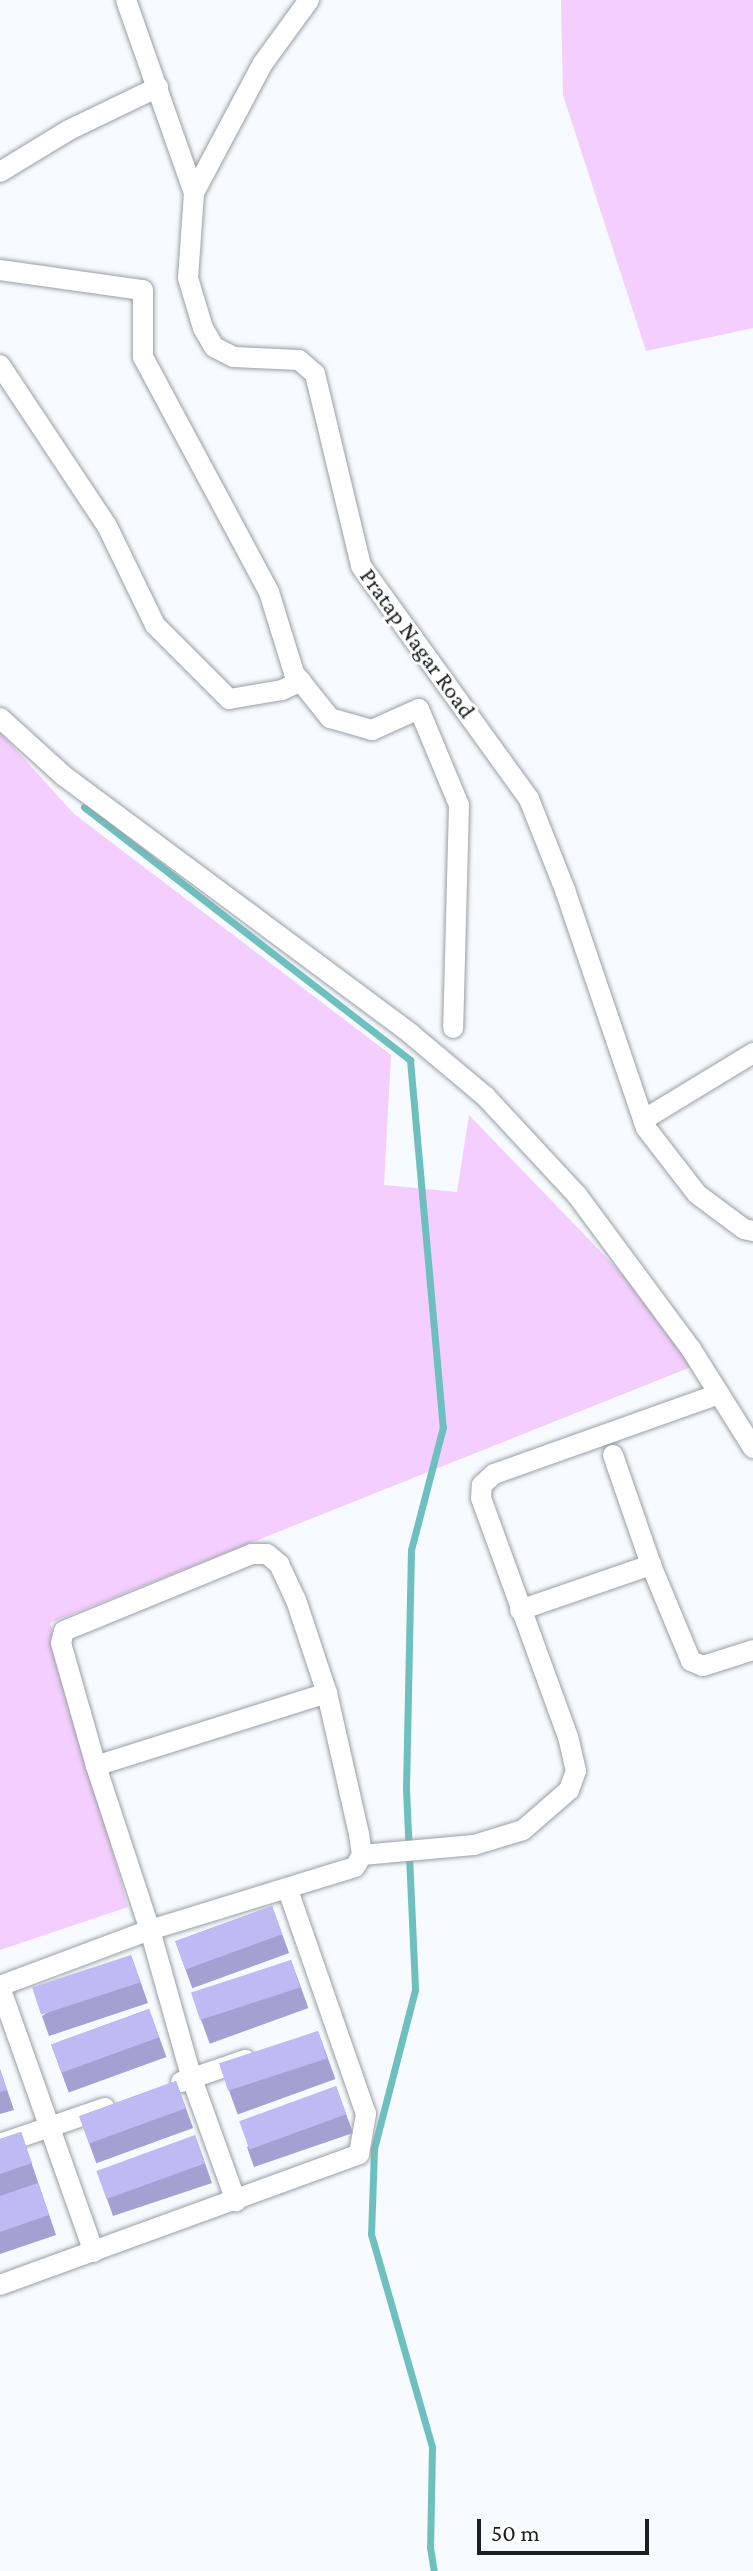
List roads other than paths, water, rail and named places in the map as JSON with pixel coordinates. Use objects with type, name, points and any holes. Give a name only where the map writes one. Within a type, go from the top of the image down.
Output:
[{"type":"street","points":[[126,0],[194,193]]},
{"type":"street","name":"Pratap Nagar Road","points":[[309,0],[263,63],[194,193],[188,278],[203,328],[214,347],[234,357],[299,360],[315,374],[361,566],[529,799],[565,890],[643,1120],[670,1164],[697,1194],[744,1229],[753,1231]]},
{"type":"street","points":[[0,172],[69,130],[158,87]]},
{"type":"street","points":[[0,270],[143,290],[143,357],[269,592],[294,673],[330,718],[372,730],[419,709],[459,805],[453,1028]]},
{"type":"street","points":[[0,365],[107,526],[155,625],[229,699],[282,690],[301,681]]},
{"type":"street","points":[[0,718],[64,776],[411,1034],[485,1096],[577,1195],[691,1349],[753,1448]]},
{"type":"street","points":[[643,1120],[753,1053]]},
{"type":"street","points":[[94,2252],[0,1986],[150,1930],[355,1867],[371,1855],[451,1849],[523,1830],[569,1790],[576,1771],[568,1737],[481,1498],[482,1485],[494,1474],[719,1394]]},
{"type":"street","points":[[613,1455],[651,1565],[691,1661],[703,1666],[753,1650]]},
{"type":"street","points":[[236,2201],[192,2079],[150,1930],[96,1766],[61,1643],[64,1631],[252,1554],[267,1554],[279,1564],[296,1600],[327,1693],[371,1855]]},
{"type":"street","points":[[520,1610],[651,1565]]},
{"type":"street","points":[[96,1766],[327,1693]]},
{"type":"street","points":[[0,2285],[359,2154],[366,2114],[329,2032],[288,1890]]},
{"type":"street","points":[[164,2088],[264,2054]]},
{"type":"street","points":[[0,2144],[121,2103]]},
{"type":"waterway","points":[[84,807],[410,1060],[443,1427],[411,1550],[406,1789],[415,1990],[374,2149],[371,2234],[432,2447],[430,2547],[434,2571]]}]
